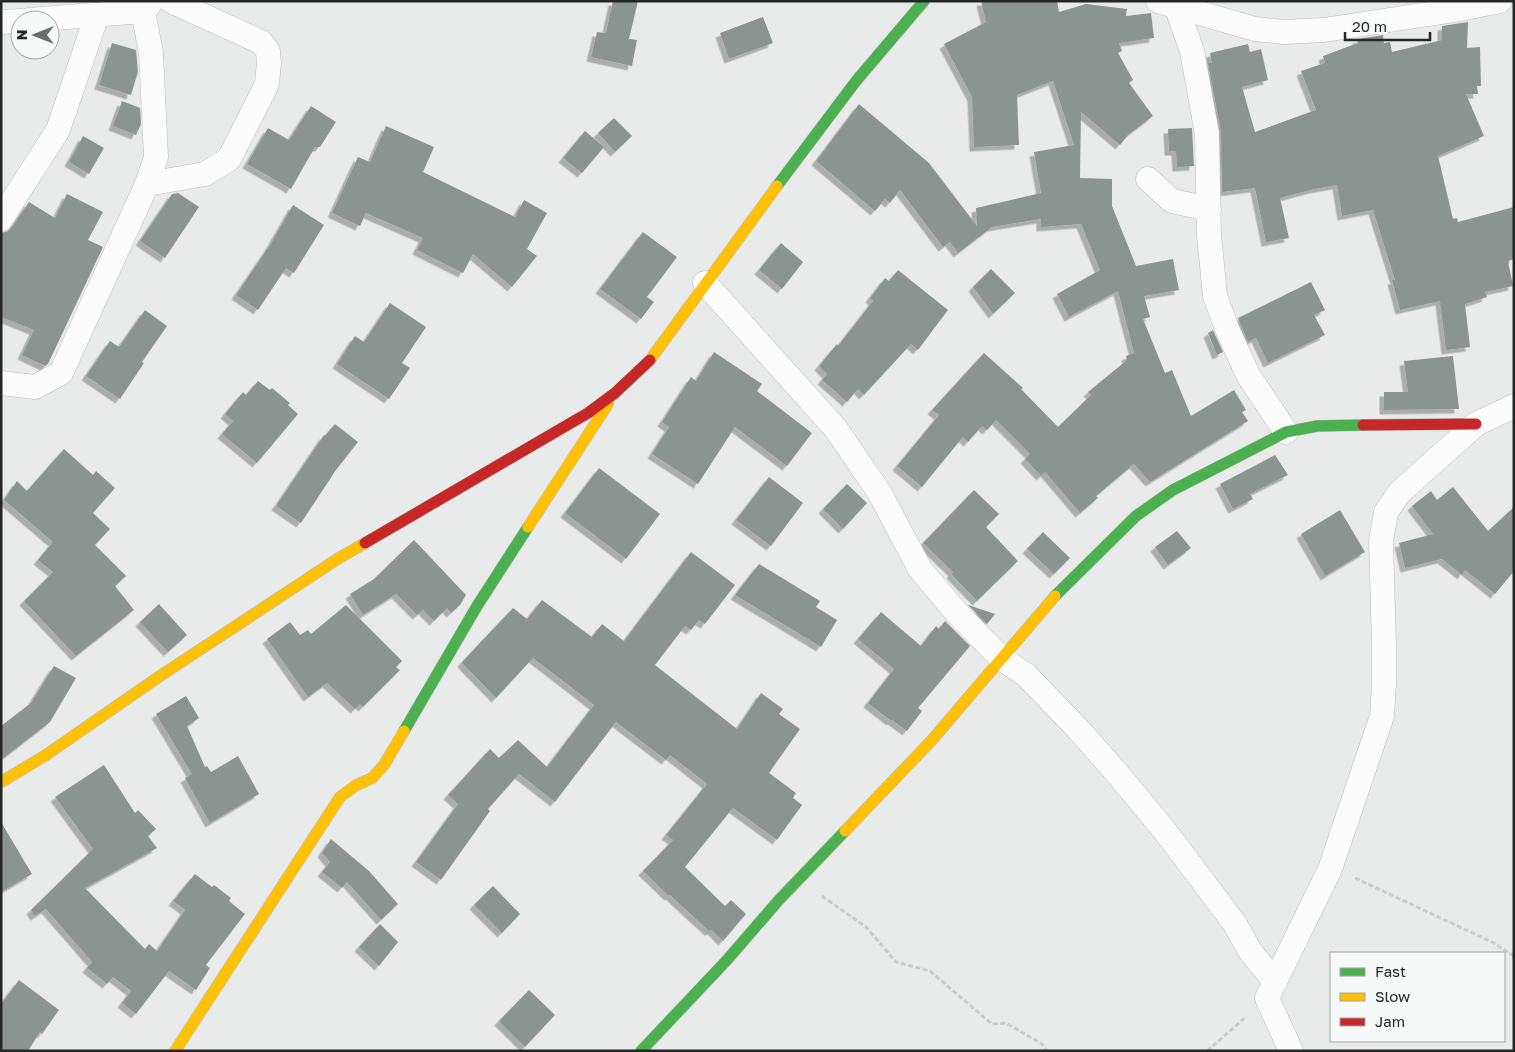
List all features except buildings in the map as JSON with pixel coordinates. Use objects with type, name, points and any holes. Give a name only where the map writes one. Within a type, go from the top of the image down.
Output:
[{"type":"street","points":[[147,184],[205,174],[229,159],[267,84],[268,51],[261,42],[171,1]]},
{"type":"street","points":[[1,782],[46,755],[160,676],[339,558],[588,413],[615,393],[649,361],[856,81],[924,1]]},
{"type":"street","points":[[1224,1],[1232,15],[1242,25]]},
{"type":"street","points":[[1167,4],[1255,29],[1284,32],[1324,30],[1456,10],[1500,1]]},
{"type":"street","points":[[1167,4],[1192,51],[1207,134],[1209,235],[1215,296],[1248,375],[1286,432]]},
{"type":"street","points":[[1,383],[35,387],[61,373],[147,184],[156,157],[148,6],[97,15],[60,18]]},
{"type":"street","points":[[1,219],[58,130],[97,15]]},
{"type":"street","points":[[1148,179],[1172,201],[1209,209]]},
{"type":"street","points":[[705,283],[836,429],[880,492],[920,569],[955,611],[1001,658],[1026,675],[1079,730],[1176,846],[1235,924],[1271,990],[1291,1051]]},
{"type":"street","points":[[175,1051],[340,797],[355,786],[372,778],[384,765],[477,606],[615,393]]},
{"type":"street","points":[[1271,990],[1330,869],[1382,716],[1384,646],[1381,541],[1386,512],[1406,487],[1476,424],[1514,406]]},
{"type":"street","points":[[641,1051],[853,822],[932,740],[1052,600],[1136,516],[1173,490],[1286,432],[1317,426],[1476,424]]},
{"type":"path","points":[[1330,869],[1350,876],[1492,942],[1514,956]]},
{"type":"path","points":[[799,880],[866,927],[896,962],[930,971],[992,1024],[1006,1023],[1042,1044],[1047,1051]]},
{"type":"path","points":[[1207,1051],[1271,990]]},
{"type":"traffic: fast","points":[[777,186],[856,81],[924,1]]},
{"type":"traffic: fast","points":[[1055,596],[1136,516],[1173,490],[1286,432],[1317,426],[1363,425]]},
{"type":"traffic: fast","points":[[404,731],[477,606],[528,527]]},
{"type":"traffic: fast","points":[[641,1051],[727,960],[778,901],[845,831]]},
{"type":"traffic: slow","points":[[650,360],[777,186]]},
{"type":"traffic: slow","points":[[528,527],[608,404]]},
{"type":"traffic: slow","points":[[1,782],[46,755],[160,676],[339,558],[365,543]]},
{"type":"traffic: slow","points":[[845,831],[932,740],[1055,596]]},
{"type":"traffic: slow","points":[[175,1051],[340,797],[355,786],[372,778],[384,765],[404,731]]},
{"type":"traffic: jam","points":[[365,543],[588,413],[615,393],[650,360]]},
{"type":"traffic: jam","points":[[1363,425],[1476,424]]}]
